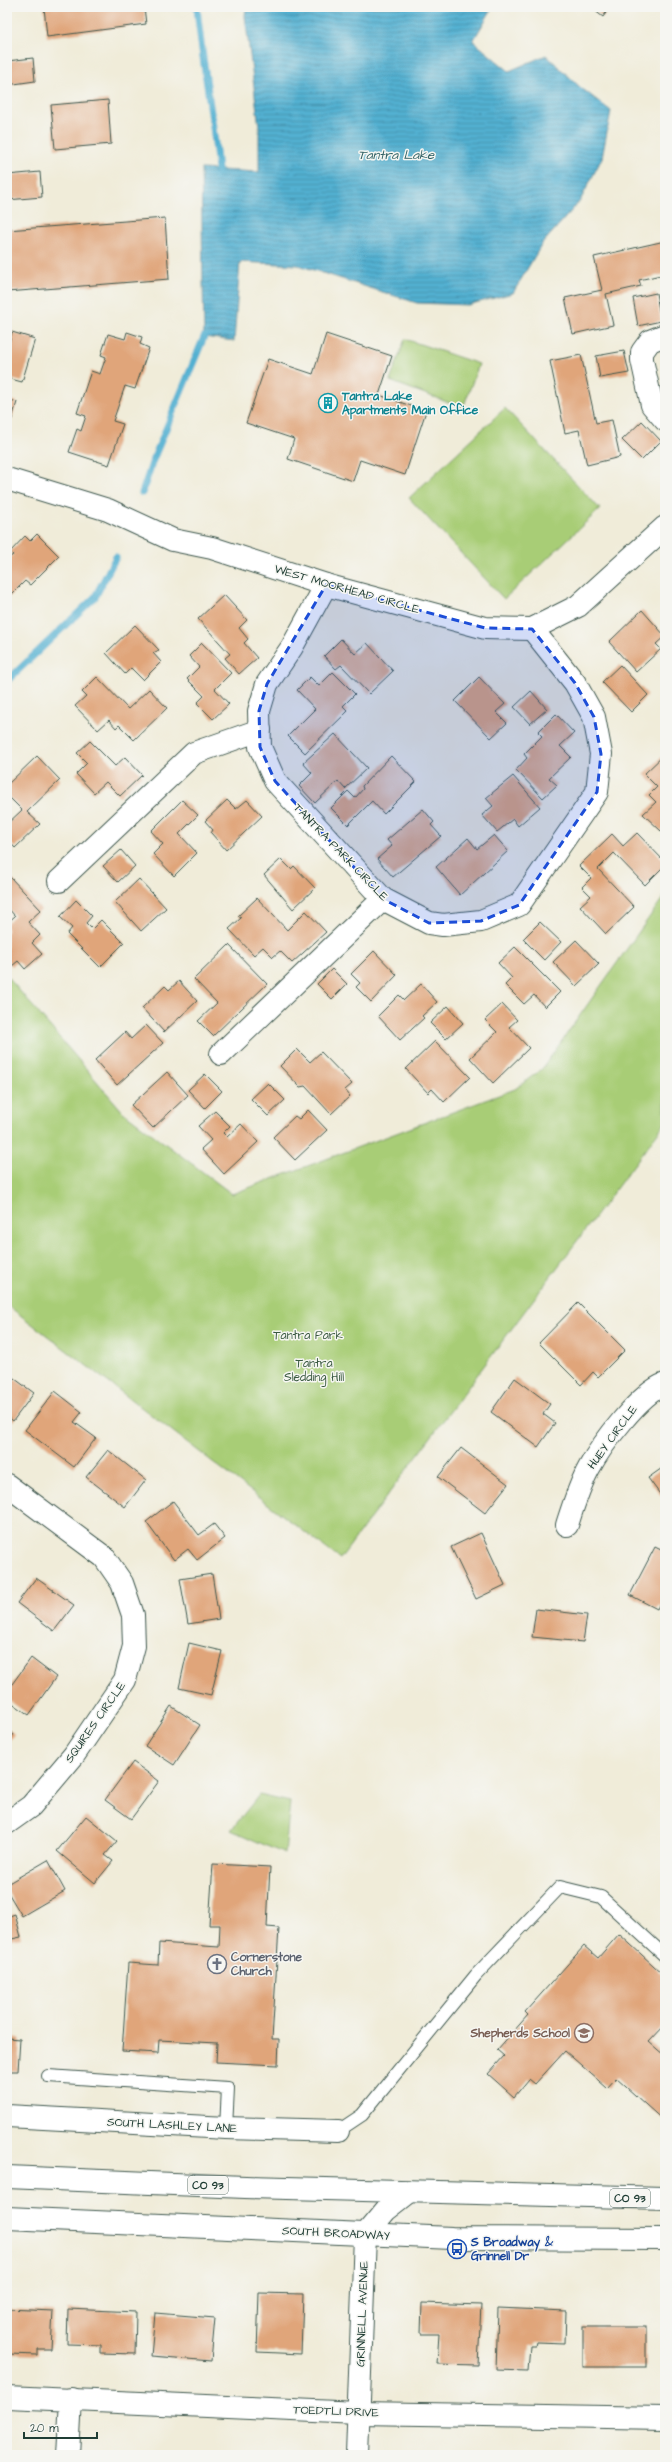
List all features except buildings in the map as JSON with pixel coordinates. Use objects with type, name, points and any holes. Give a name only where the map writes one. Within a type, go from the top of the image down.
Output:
[{"type":"main road","points":[[663,414],[652,405],[642,360],[642,352],[654,338],[665,335]]},
{"type":"main road","name":"WEST MOORHEAD CIRCLE","points":[[7,478],[108,510],[173,540],[212,548],[326,585],[486,628],[532,629],[578,606],[665,527]]},
{"type":"main road","name":"TANTRA PARK CIRCLE","points":[[326,585],[292,647],[267,684],[259,711],[260,747],[275,781],[383,899],[429,923],[443,925],[481,921],[519,905],[597,792],[602,754],[594,717],[575,683],[532,629]]},
{"type":"main road","points":[[59,881],[194,753],[260,730]]},
{"type":"main road","points":[[221,1054],[383,899]]},
{"type":"main road","name":"HUEY CIRCLE","points":[[568,1526],[576,1495],[589,1467],[636,1404],[665,1384]]},
{"type":"main road","name":"SQUIRES CIRCLE","points":[[7,1485],[104,1557],[124,1590],[132,1615],[134,1646],[126,1680],[74,1755],[31,1806],[7,1823]]},
{"type":"main road","name":"SOUTH LASHLEY LANE","points":[[7,2116],[226,2128],[338,2131]]},
{"type":"main road","name":"CO 93","points":[[7,2177],[245,2187],[665,2198]]},
{"type":"main road","points":[[365,2235],[386,2210],[409,2192]]},
{"type":"main road","name":"SOUTH BROADWAY","points":[[7,2218],[201,2226],[365,2235],[665,2239]]},
{"type":"main road","name":"GRINNELL AVENUE","points":[[356,2455],[365,2235]]},
{"type":"main road","name":"TOEDTLI DRIVE","points":[[7,2397],[358,2413],[665,2418]]},
{"type":"main road","points":[[68,2455],[71,2399]]},
{"type":"lane","points":[[338,2131],[362,2115],[476,1975],[560,1887],[600,1897],[665,1956]]},
{"type":"lane","points":[[48,2076],[228,2088],[226,2128]]},
{"type":"highlighted area","points":[[326,585],[485,628],[532,629],[575,683],[594,717],[601,754],[597,792],[519,905],[481,921],[429,923],[383,899],[275,781],[260,747],[259,711],[267,684]]},
{"type":"green space","points":[[405,339],[479,364],[463,408],[390,381]]},
{"type":"green space","points":[[505,408],[600,509],[504,599],[409,498]]},
{"type":"green space","name":"Tantra Park","points":[[665,895],[665,1123],[340,1559],[7,1305],[7,976],[123,1112],[232,1194],[515,1089],[542,1069]]},
{"type":"green space","points":[[259,1795],[290,1802],[285,1854],[231,1830]]},
{"type":"water","name":"Tantra Lake","points":[[246,7],[493,7],[473,41],[509,71],[546,55],[580,87],[611,111],[602,158],[580,201],[542,244],[513,293],[468,305],[417,303],[298,265],[240,262],[234,341],[204,337],[201,169],[259,172],[259,127],[245,16]]},
{"type":"waterway","points":[[197,7],[218,170]]},
{"type":"waterway","points":[[142,493],[153,460],[204,337]]},
{"type":"waterway","points":[[7,681],[95,597],[116,557]]},
{"type":"place","name":"Tantra Lake Apartments Main Office","points":[[328,403]]},
{"type":"place","name":"Cornerstone Church","points":[[217,1964]]},
{"type":"place","name":"Shepherds School","points":[[584,2033]]},
{"type":"place","name":"S Broadway & Grinnell Dr","points":[[457,2249]]},
{"type":"park label","name":"Tantra Sledding Hill","points":[[314,1370]]}]
